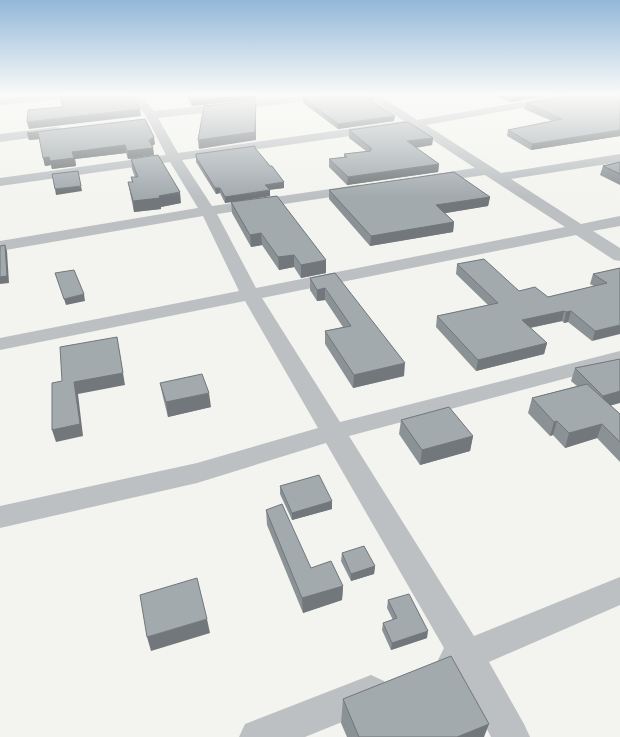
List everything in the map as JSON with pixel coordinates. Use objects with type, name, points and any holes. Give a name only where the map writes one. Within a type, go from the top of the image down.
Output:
[{"type":"street","points":[[154,128],[208,211],[250,294],[467,655],[511,737]]},
{"type":"street","points":[[0,182],[380,128]]},
{"type":"street","points":[[426,128],[620,256]]},
{"type":"street","points":[[0,138],[69,130]]},
{"type":"street","points":[[410,181],[620,158]]},
{"type":"street","points":[[0,246],[208,211],[371,187]]},
{"type":"street","points":[[0,344],[582,230],[620,221]]},
{"type":"street","points":[[0,517],[197,473],[333,432],[620,357]]},
{"type":"street","points":[[258,737],[410,678],[620,591]]},
{"type":"building","points":[[66,128],[150,128],[154,137],[149,140],[153,148],[127,151],[125,145],[72,152],[74,158],[50,161],[49,157],[43,158],[38,132],[27,133]]},
{"type":"building","points":[[200,128],[255,128],[255,132],[198,140]]},
{"type":"building","points":[[361,128],[418,128],[433,138],[407,141],[439,164],[348,177],[329,159],[347,157],[344,154],[371,151],[369,149],[372,149],[349,130]]},
{"type":"building","points":[[516,128],[620,128],[620,130],[532,144],[508,130]]},
{"type":"building","points":[[255,146],[255,148],[270,166],[272,166],[284,182],[265,185],[270,190],[225,197],[220,188],[215,188],[196,157],[196,154]]},
{"type":"building","points":[[158,155],[180,192],[159,196],[160,198],[133,201],[128,182],[133,182],[131,177],[138,177],[131,159]]},
{"type":"building","points":[[620,162],[620,174],[603,166]]},
{"type":"building","points":[[78,171],[81,186],[55,189],[52,174]]},
{"type":"building","points":[[454,172],[490,197],[436,205],[454,222],[371,236],[329,190]]},
{"type":"building","points":[[277,196],[326,260],[301,265],[294,255],[278,257],[261,233],[250,235],[231,202]]},
{"type":"building","points":[[5,245],[7,276],[0,277],[0,246]]},
{"type":"building","points":[[484,259],[519,291],[535,287],[548,297],[607,283],[593,274],[620,268],[620,325],[595,331],[571,311],[564,311],[522,320],[547,343],[478,360],[437,316],[498,303],[457,264]]},
{"type":"building","points":[[74,270],[84,294],[64,299],[55,273]]},
{"type":"building","points":[[335,273],[405,363],[354,375],[325,331],[351,326],[325,288],[317,290],[310,278]]},
{"type":"building","points":[[117,337],[123,373],[74,382],[80,424],[52,430],[52,383],[62,381],[60,347]]},
{"type":"building","points":[[620,359],[620,391],[603,396],[575,368]]},
{"type":"building","points":[[202,374],[209,393],[166,402],[160,383]]},
{"type":"building","points":[[587,384],[620,414],[620,442],[602,424],[569,433],[557,421],[554,422],[532,398]]},
{"type":"building","points":[[449,407],[473,436],[422,450],[401,420]]},
{"type":"building","points":[[319,475],[332,501],[292,513],[280,486]]},
{"type":"building","points":[[282,504],[311,568],[331,561],[343,586],[302,598],[266,510]]},
{"type":"building","points":[[364,546],[375,566],[351,574],[342,553]]},
{"type":"building","points":[[197,578],[207,619],[147,637],[140,595]]},
{"type":"building","points":[[409,594],[428,631],[392,643],[383,623],[397,618],[388,600]]},
{"type":"building","points":[[451,656],[489,724],[457,737],[359,737],[343,699]]}]
